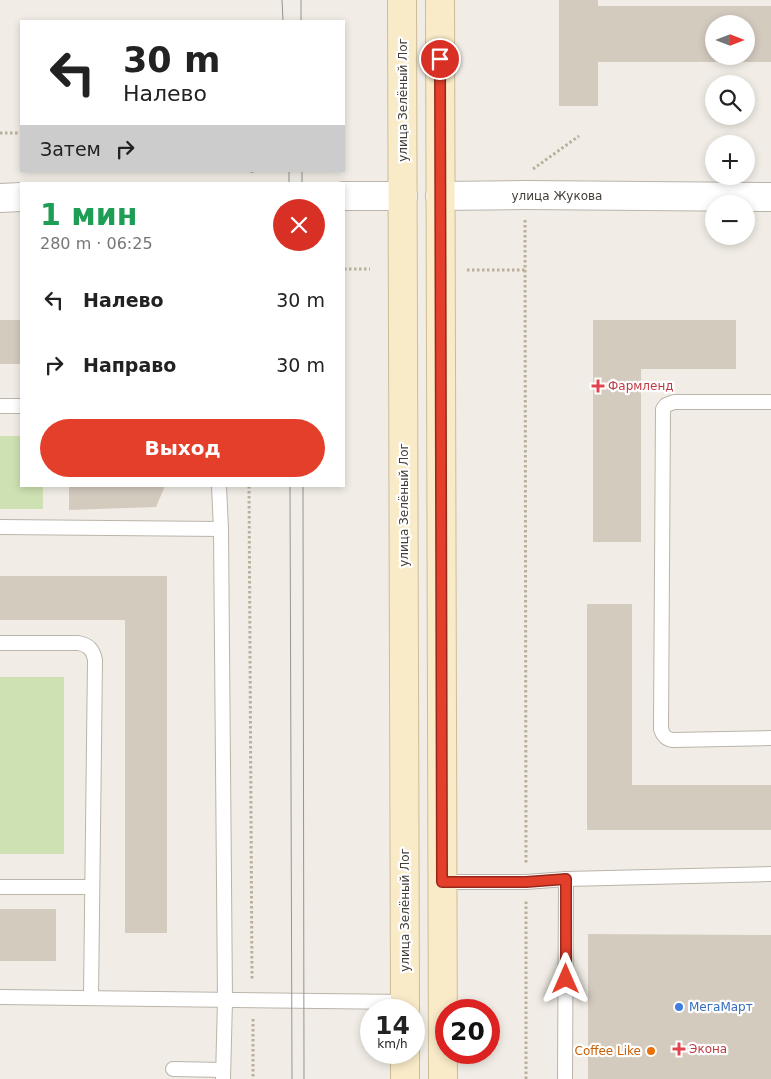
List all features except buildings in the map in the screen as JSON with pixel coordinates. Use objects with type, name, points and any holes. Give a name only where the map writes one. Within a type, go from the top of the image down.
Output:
[{"type":"main road","name":"улица Зелёный Лог","points":[[402,0],[405,999]]},
{"type":"main road","points":[[440,0],[443,1079]]},
{"type":"main road","name":"улица Жукова","points":[[403,196],[440,196]]},
{"type":"main road","points":[[405,1064],[405,1079]]},
{"type":"street","name":"улица Жукова","points":[[345,196],[403,196]]},
{"type":"street","name":"улица Жукова","points":[[440,196],[771,197]]},
{"type":"street","points":[[0,198],[20,197]]},
{"type":"lane","points":[[771,402],[674,402],[663,409],[661,709],[662,733],[668,740],[771,738]]},
{"type":"lane","points":[[0,406],[20,406]]},
{"type":"lane","points":[[173,1068],[223,1074],[225,1000],[219,487]]},
{"type":"lane","points":[[0,527],[221,529]]},
{"type":"lane","points":[[0,643],[78,643],[85,644],[94,654],[91,997]]},
{"type":"lane","points":[[442,882],[526,882],[566,879],[771,874]]},
{"type":"lane","points":[[565,1079],[566,879]]},
{"type":"lane","points":[[0,886],[92,887]]},
{"type":"lane","points":[[0,997],[252,1000],[360,1004]]},
{"type":"path","points":[[0,133],[20,133]]},
{"type":"path","points":[[526,173],[579,136]]},
{"type":"path","points":[[526,210],[526,1079]]},
{"type":"path","points":[[345,269],[370,269]]},
{"type":"path","points":[[464,270],[525,270]]},
{"type":"path","points":[[249,487],[253,1079]]},
{"type":"green space","points":[[0,436],[20,436],[20,487],[43,487],[43,509],[0,509]]},
{"type":"green space","points":[[0,677],[64,677],[64,854],[0,854]]},
{"type":"tram line","points":[[282,0],[283,20]]},
{"type":"tram line","points":[[301,0],[301,20]]},
{"type":"tram line","points":[[289,172],[289,182]]},
{"type":"tram line","points":[[302,172],[302,182]]},
{"type":"tram line","points":[[290,487],[292,1079]]},
{"type":"tram line","points":[[303,487],[304,1079]]},
{"type":"place","name":"Фармленд","points":[[598,386]]},
{"type":"place","name":"МегаМарт","points":[[679,1007]]},
{"type":"place","name":"Экона","points":[[679,1049]]},
{"type":"place","name":"Coffee Like","points":[[651,1051]]},
{"type":"route","points":[[440,59],[442,882],[526,882],[566,879],[566,979]]}]
